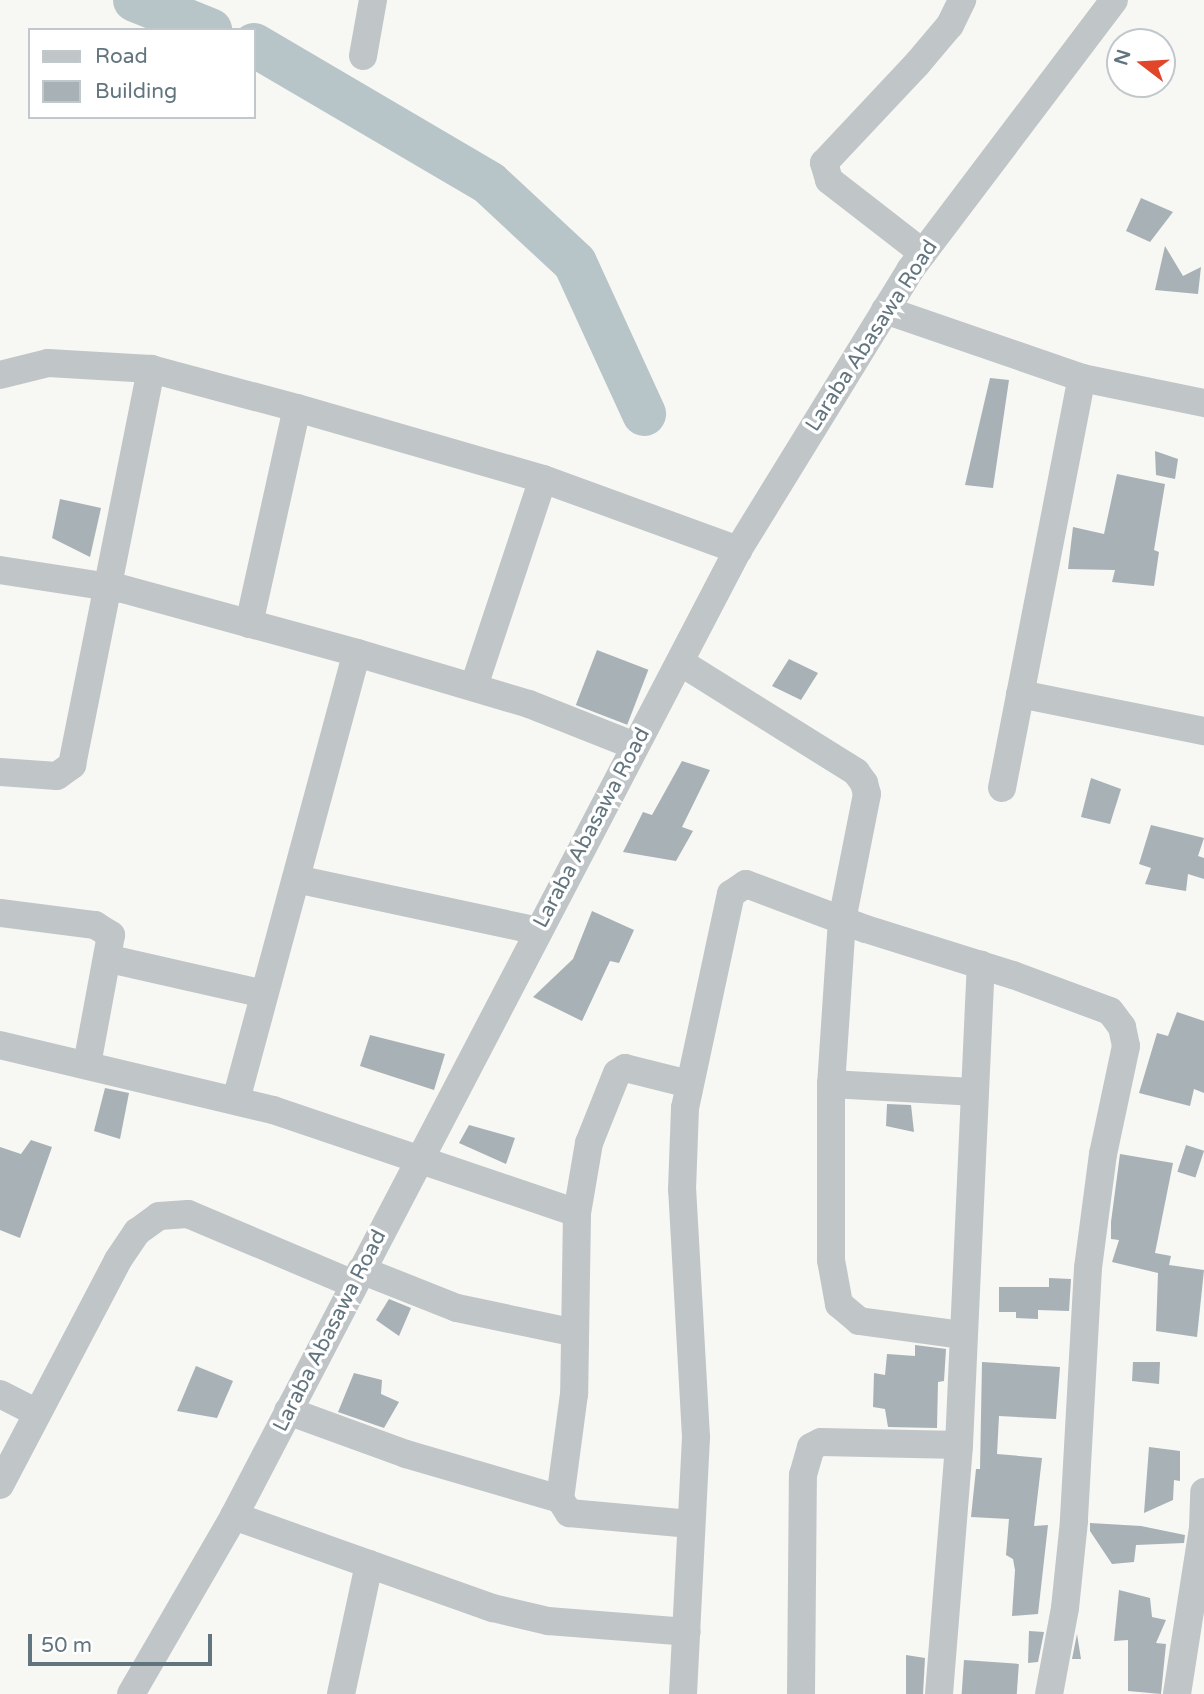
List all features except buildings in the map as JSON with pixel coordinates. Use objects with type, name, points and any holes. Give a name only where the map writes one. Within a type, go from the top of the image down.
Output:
[{"type":"street","points":[[363,56],[373,0]]},
{"type":"street","points":[[923,253],[829,180],[824,163],[933,44],[962,0]]},
{"type":"street","name":"Laraba Abasawa Road","points":[[131,1694],[234,1516],[738,550],[885,310],[923,253],[1114,0]]},
{"type":"street","points":[[885,310],[1082,378],[1204,403]]},
{"type":"street","points":[[0,376],[48,363],[151,369],[543,479],[738,550]]},
{"type":"street","points":[[0,772],[57,776],[72,765],[151,369]]},
{"type":"street","points":[[1002,788],[1082,378]]},
{"type":"street","points":[[249,624],[297,408]]},
{"type":"street","points":[[474,687],[543,479]]},
{"type":"street","points":[[0,570],[108,587],[357,653],[474,687],[635,746]]},
{"type":"street","points":[[236,1100],[357,653]]},
{"type":"street","points":[[680,662],[856,772],[864,783],[867,794],[842,919],[831,1083],[831,1260],[839,1304],[859,1321],[963,1335]]},
{"type":"street","points":[[1020,694],[1204,731]]},
{"type":"street","points":[[296,879],[538,931]]},
{"type":"street","points":[[683,1694],[691,1524],[694,1363],[682,1190],[689,1084],[731,894],[746,884],[1110,1012],[1122,1027],[1126,1046],[1103,1154],[1088,1268],[1074,1521],[1065,1608],[1049,1694]]},
{"type":"street","points":[[0,913],[95,925],[111,935],[110,959],[87,1065]]},
{"type":"street","points":[[110,959],[264,995]]},
{"type":"street","points":[[939,1694],[959,1445],[972,1092],[981,965]]},
{"type":"street","points":[[0,1045],[236,1100],[577,1213]]},
{"type":"street","points":[[689,1084],[635,1067],[617,1073],[589,1143],[577,1213],[571,1332],[573,1394],[560,1499],[569,1513],[691,1524]]},
{"type":"street","points":[[831,1083],[972,1092]]},
{"type":"street","points":[[0,1485],[35,1412],[118,1260],[137,1232],[159,1216],[188,1214],[358,1277],[457,1308],[571,1332]]},
{"type":"street","points":[[0,1394],[35,1412]]},
{"type":"street","points":[[289,1410],[406,1454],[560,1499]]},
{"type":"street","points":[[801,1694],[803,1475],[811,1447],[821,1442],[959,1445]]},
{"type":"street","points":[[1177,1694],[1203,1528],[1204,1492]]},
{"type":"street","points":[[234,1516],[493,1608],[548,1620],[687,1632]]},
{"type":"street","points":[[341,1694],[369,1564]]},
{"type":"waterway","points":[[135,0],[205,28]]},
{"type":"waterway","points":[[256,46],[489,183],[575,263],[644,414]]}]
